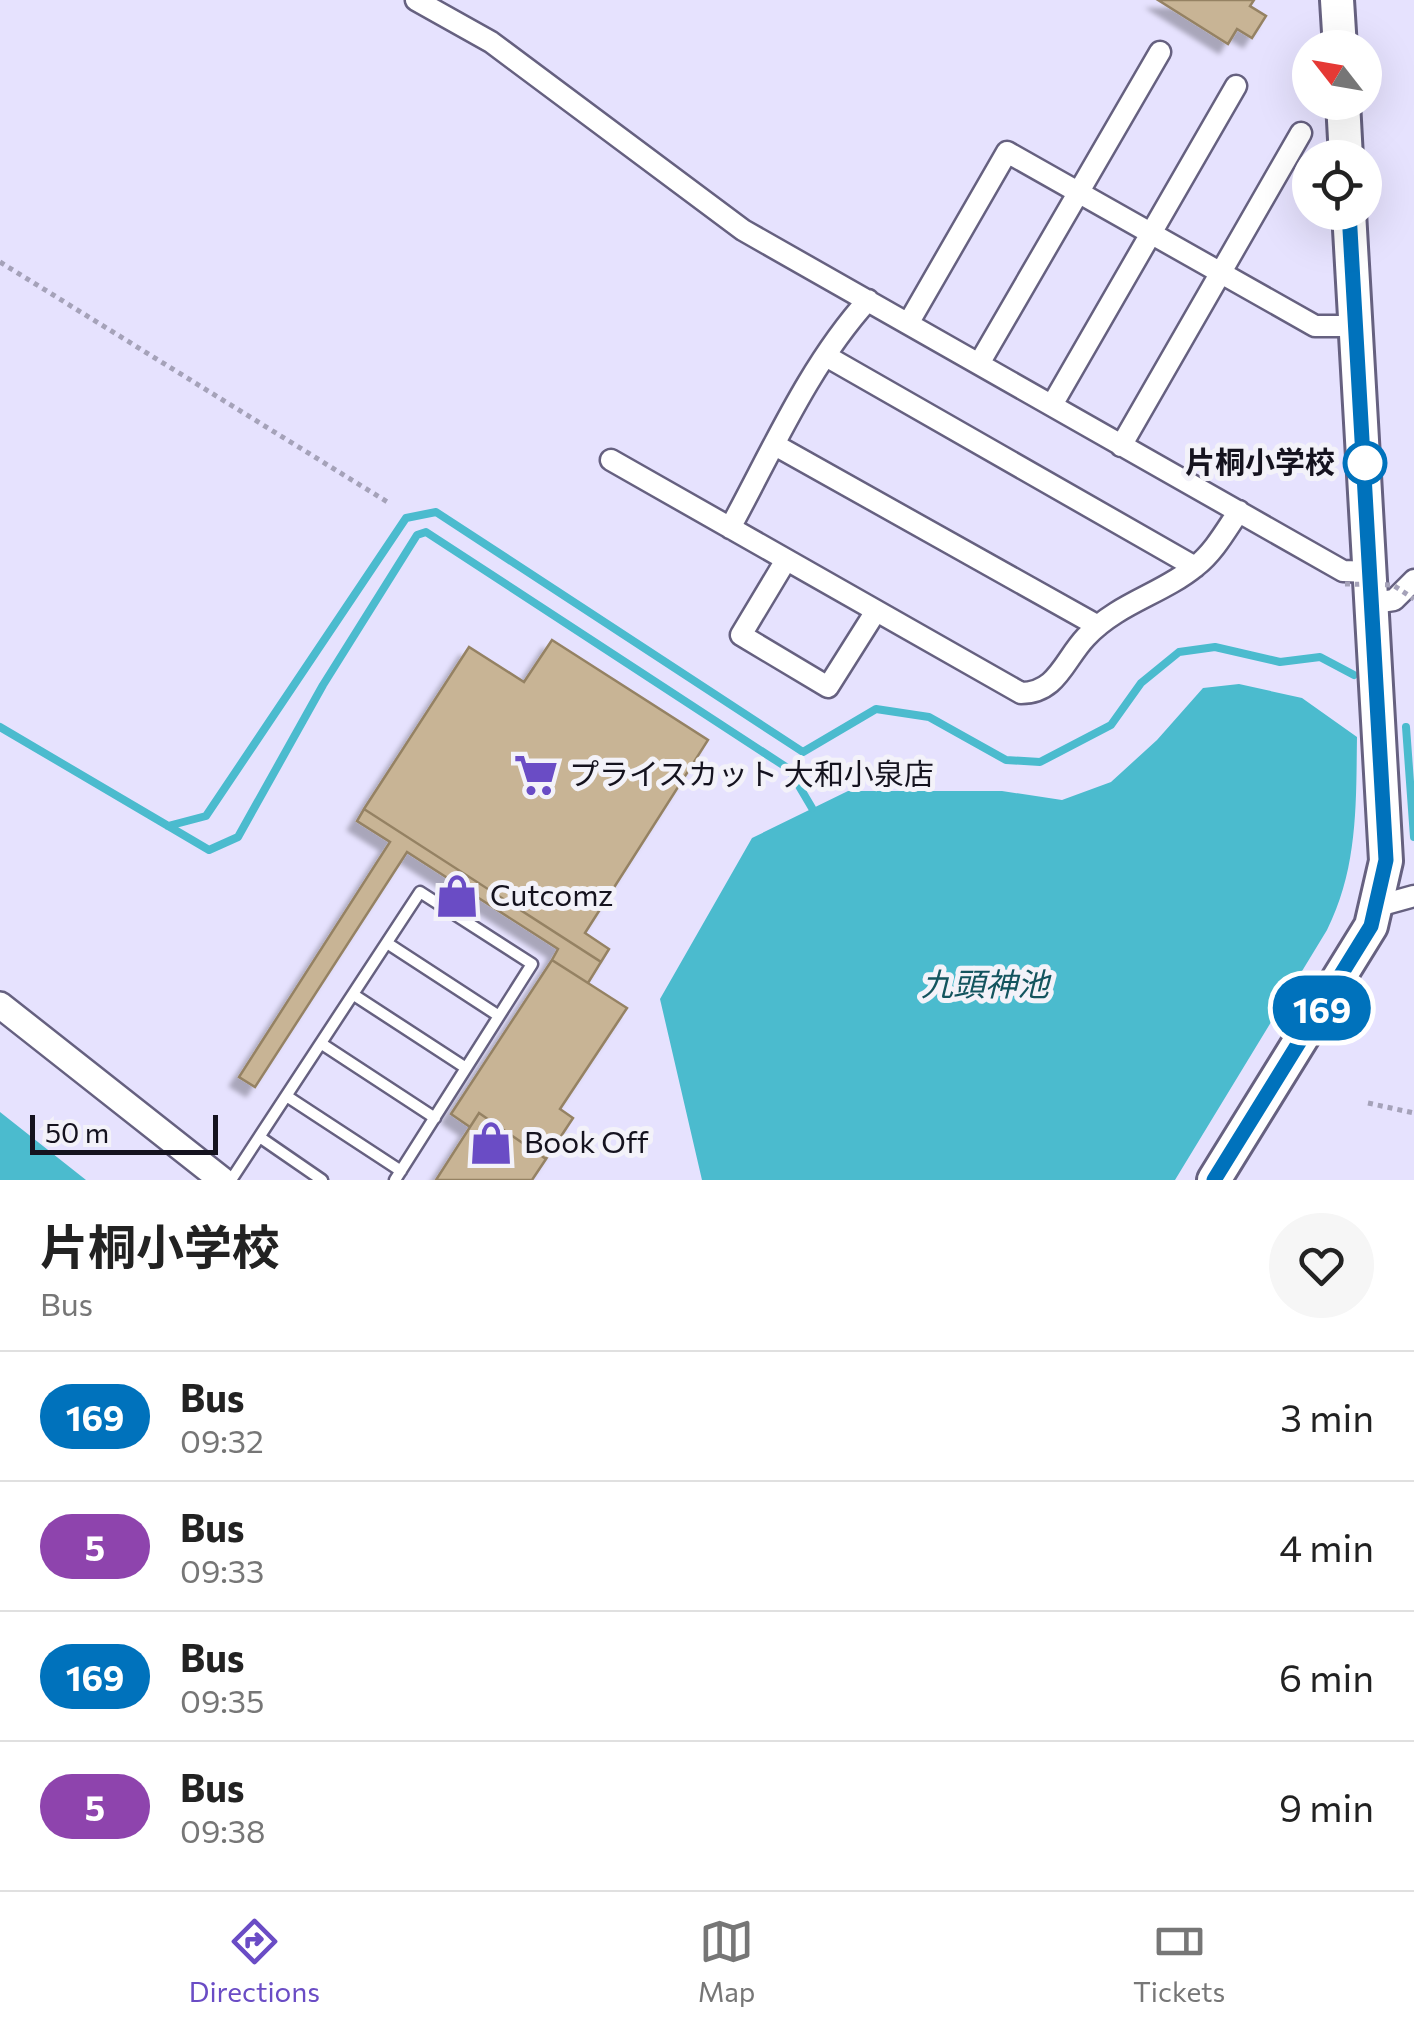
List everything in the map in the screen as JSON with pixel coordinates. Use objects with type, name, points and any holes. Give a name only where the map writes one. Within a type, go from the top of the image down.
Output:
[{"type":"main road","points":[[1337,0],[1339,30]]},
{"type":"main road","points":[[1214,1180],[1354,955],[1378,906],[1386,860],[1363,586],[1350,230]]},
{"type":"street","points":[[416,0],[491,42],[704,204],[868,300],[1342,570],[1363,586],[1394,600],[1414,580]]},
{"type":"street","points":[[980,362],[1160,52]]},
{"type":"street","points":[[1052,405],[1236,86]]},
{"type":"street","points":[[1121,446],[1224,274],[1302,133]]},
{"type":"street","points":[[910,322],[1007,152],[1315,326],[1355,326]]},
{"type":"street","points":[[730,528],[826,356],[868,300]]},
{"type":"street","points":[[826,356],[1195,567]]},
{"type":"street","points":[[775,445],[1098,626]]},
{"type":"street","points":[[611,460],[1021,693],[1039,693],[1055,680],[1115,611],[1195,567],[1238,511]]},
{"type":"street","points":[[786,560],[741,635],[828,687],[876,611]]},
{"type":"street","points":[[1378,906],[1414,896]]},
{"type":"street","points":[[0,1005],[222,1180]]},
{"type":"lane","points":[[232,1180],[420,892],[532,964],[398,1176],[288,1097]]},
{"type":"lane","points":[[387,943],[500,1016]]},
{"type":"lane","points":[[354,995],[466,1068]]},
{"type":"lane","points":[[322,1044],[434,1118]]},
{"type":"lane","points":[[261,1138],[322,1180]]},
{"type":"path","points":[[0,262],[389,503]]},
{"type":"path","points":[[1363,586],[1394,586],[1414,599]]},
{"type":"path","points":[[1368,1103],[1414,1113]]},
{"type":"water","name":"九頭神池","points":[[1239,684],[1302,698],[1357,737],[1350,860],[1327,930],[1175,1180],[702,1180],[660,999],[752,838],[848,791],[1002,791],[1062,800],[1111,782],[1157,740],[1203,688]]},
{"type":"water","points":[[0,1112],[86,1180],[0,1180]]},
{"type":"building","points":[[1158,0],[1254,0],[1250,6],[1266,16],[1252,38],[1237,29],[1228,44]]},
{"type":"building","name":"プライスカット 大和小泉店","points":[[552,640],[708,740],[585,933],[609,949],[601,962],[364,809],[469,647],[524,682]]},
{"type":"building","points":[[364,809],[601,962],[588,983],[552,960],[558,949],[407,852],[255,1087],[239,1077],[390,842],[357,821]]},
{"type":"building","points":[[552,960],[627,1008],[560,1109],[573,1118],[546,1159],[479,1113],[470,1127],[451,1114]]},
{"type":"building","name":"Book Off","points":[[479,1113],[546,1159],[532,1180],[436,1180]]},
{"type":"waterway","points":[[168,826],[206,816],[406,518],[436,512],[803,752],[876,709],[929,717],[1006,760],[1040,762],[1111,725],[1141,683],[1179,652],[1215,647],[1280,662],[1320,657],[1354,675]]},
{"type":"waterway","points":[[0,727],[209,850],[238,837],[323,685],[417,535],[426,532],[789,769],[812,808]]},
{"type":"waterway","points":[[1406,727],[1414,837]]},
{"type":"bus line","name":"169","points":[[1214,1180],[1371,926],[1384,885],[1376,639],[1350,230]]},
{"type":"place","name":"片桐小学校","points":[[1365,463]]},
{"type":"place","name":"プライスカット 大和小泉店","points":[[536,775]]},
{"type":"place","name":"Cutcomz","points":[[457,896]]},
{"type":"place","name":"Book Off","points":[[491,1143]]}]
